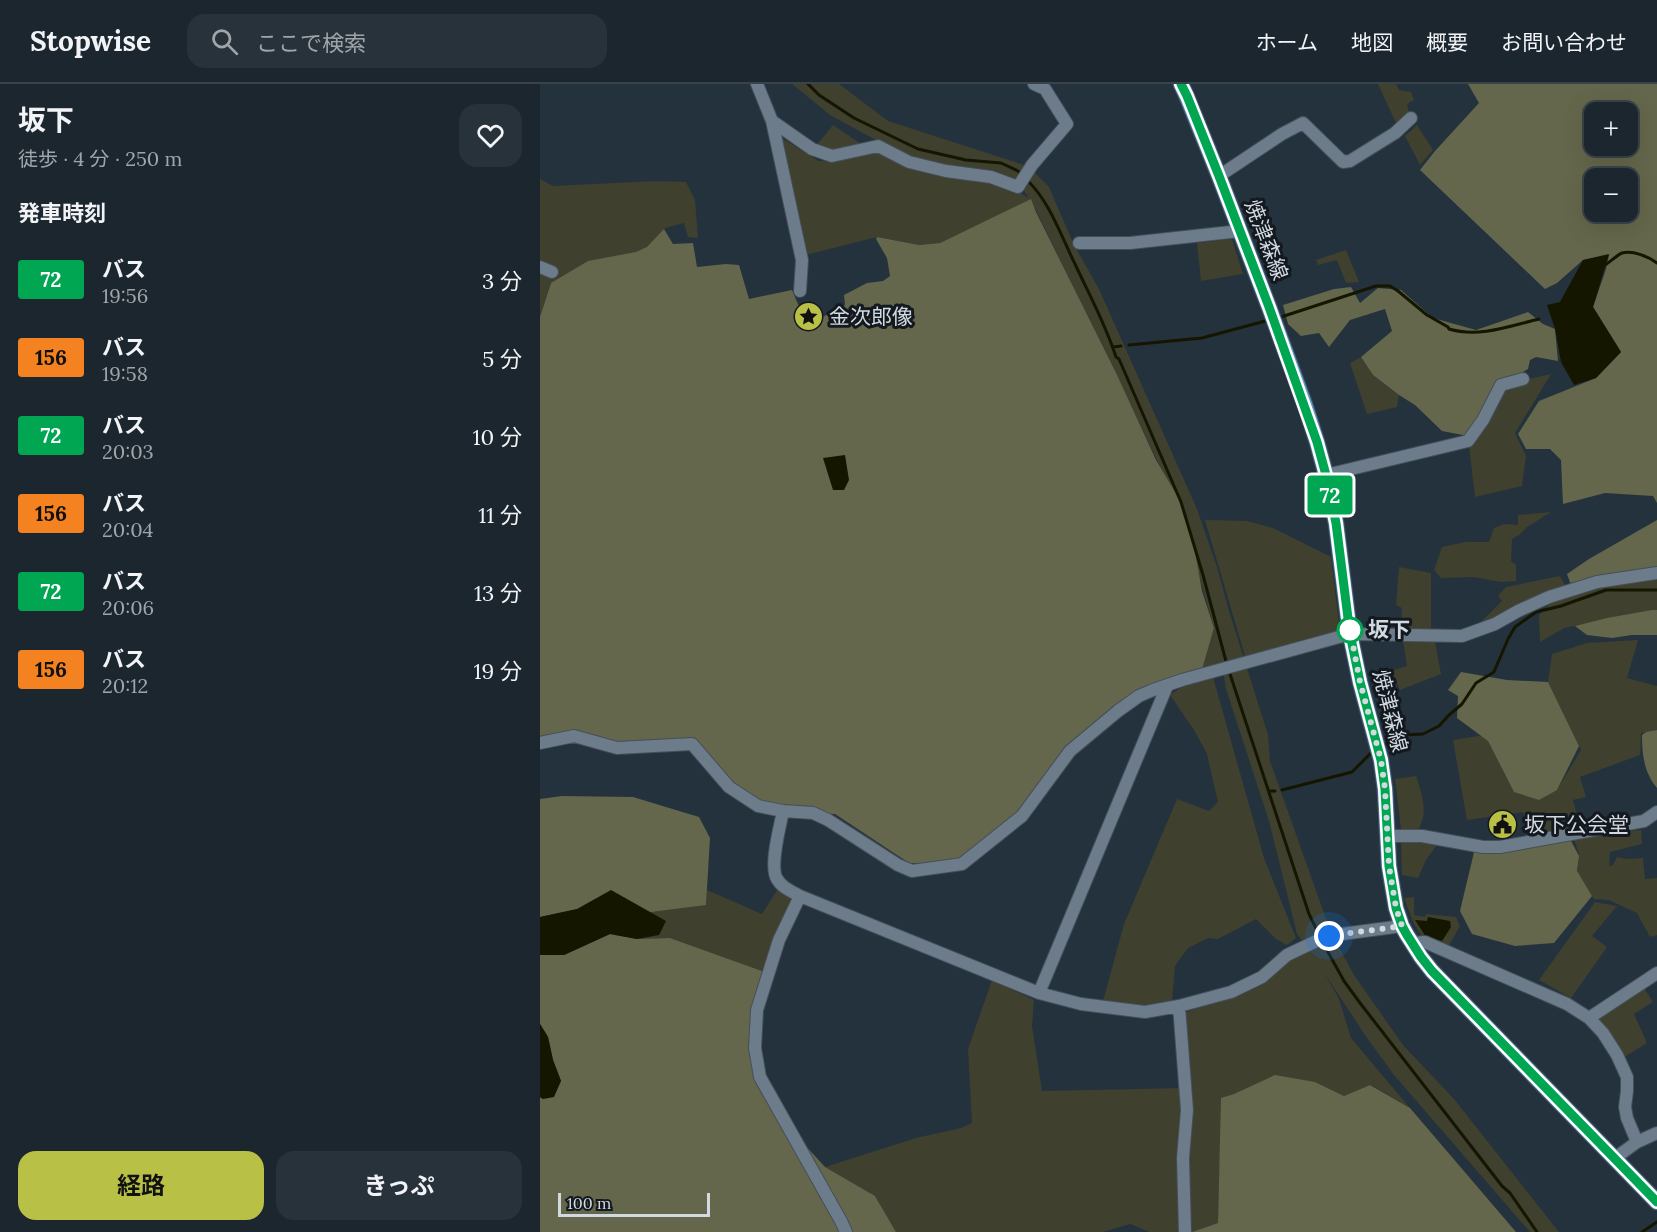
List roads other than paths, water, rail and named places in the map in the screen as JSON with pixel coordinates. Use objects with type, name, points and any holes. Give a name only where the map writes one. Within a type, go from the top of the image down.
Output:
[{"type":"main road","name":"焼津森線","points":[[1181,84],[1269,307],[1305,405],[1326,475],[1336,523],[1350,634],[1381,760],[1389,836],[1389,866],[1402,926],[1432,971],[1657,1202]]},
{"type":"street","points":[[757,84],[772,121],[802,260],[800,291]]},
{"type":"street","points":[[772,121],[812,149],[832,156],[878,146],[909,162],[946,171],[991,177],[1018,187],[1032,165],[1067,124],[1045,89],[1034,84]]},
{"type":"street","points":[[1219,176],[1302,123],[1343,162],[1350,161],[1395,133],[1411,118]]},
{"type":"street","points":[[1079,243],[1130,243],[1240,231]]},
{"type":"street","points":[[540,267],[552,272]]},
{"type":"street","points":[[1326,475],[1468,441],[1483,420],[1501,385],[1524,380]]},
{"type":"street","points":[[540,743],[574,736],[617,747],[692,744],[729,787],[758,806],[783,812],[813,813],[828,819],[898,866],[912,871],[962,864],[1022,816],[1070,751],[1139,696],[1153,690],[1350,634],[1462,636],[1495,624],[1549,597],[1597,582],[1657,573]]},
{"type":"street","points":[[1039,993],[1167,686]]},
{"type":"street","points":[[783,812],[773,868],[776,878],[784,887],[800,896],[1039,993],[1081,1004],[1145,1012],[1179,1006],[1231,992],[1263,977],[1287,955],[1327,936],[1402,926]]},
{"type":"street","points":[[1389,836],[1422,836],[1483,847],[1500,847],[1644,821],[1657,812]]},
{"type":"street","points":[[800,896],[778,940],[757,1010],[754,1048],[760,1077],[846,1232]]},
{"type":"street","points":[[1412,943],[1425,942],[1567,1004],[1589,1018],[1603,1033],[1627,1077],[1628,1092],[1625,1107],[1637,1142]]},
{"type":"street","points":[[1589,1018],[1657,973]]},
{"type":"street","points":[[1179,1006],[1187,1110],[1183,1158],[1185,1232]]},
{"type":"street","points":[[1615,1158],[1637,1142],[1657,1133]]},
{"type":"waterway","points":[[808,84],[819,95],[854,118],[918,149],[966,160],[1001,163],[1023,176]]},
{"type":"waterway","points":[[1027,180],[1042,198],[1060,231],[1181,502],[1227,665]]},
{"type":"waterway","points":[[1605,265],[1626,252],[1650,258],[1657,263]]},
{"type":"waterway","points":[[1278,318],[1376,286],[1390,286],[1449,329],[1483,332],[1539,319]]},
{"type":"waterway","points":[[1129,345],[1202,338],[1269,320]]},
{"type":"waterway","points":[[1113,347],[1121,346]]},
{"type":"waterway","points":[[1382,746],[1402,735],[1423,734],[1439,726],[1462,704],[1476,683],[1494,672],[1515,627],[1536,612],[1606,590],[1657,590]]},
{"type":"waterway","points":[[1229,671],[1309,914],[1320,937]]},
{"type":"waterway","points":[[1282,790],[1352,772],[1374,750]]},
{"type":"waterway","points":[[1269,791],[1275,791]]},
{"type":"waterway","points":[[1323,943],[1344,981],[1360,1003],[1502,1186],[1510,1193],[1537,1232]]},
{"type":"waterway","points":[[1642,1232],[1657,1222]]},
{"type":"place","name":"金次郎像","points":[[808,317]]},
{"type":"place","name":"坂下","points":[[1350,630]]},
{"type":"place","name":"坂下公会堂","points":[[1503,825]]}]
